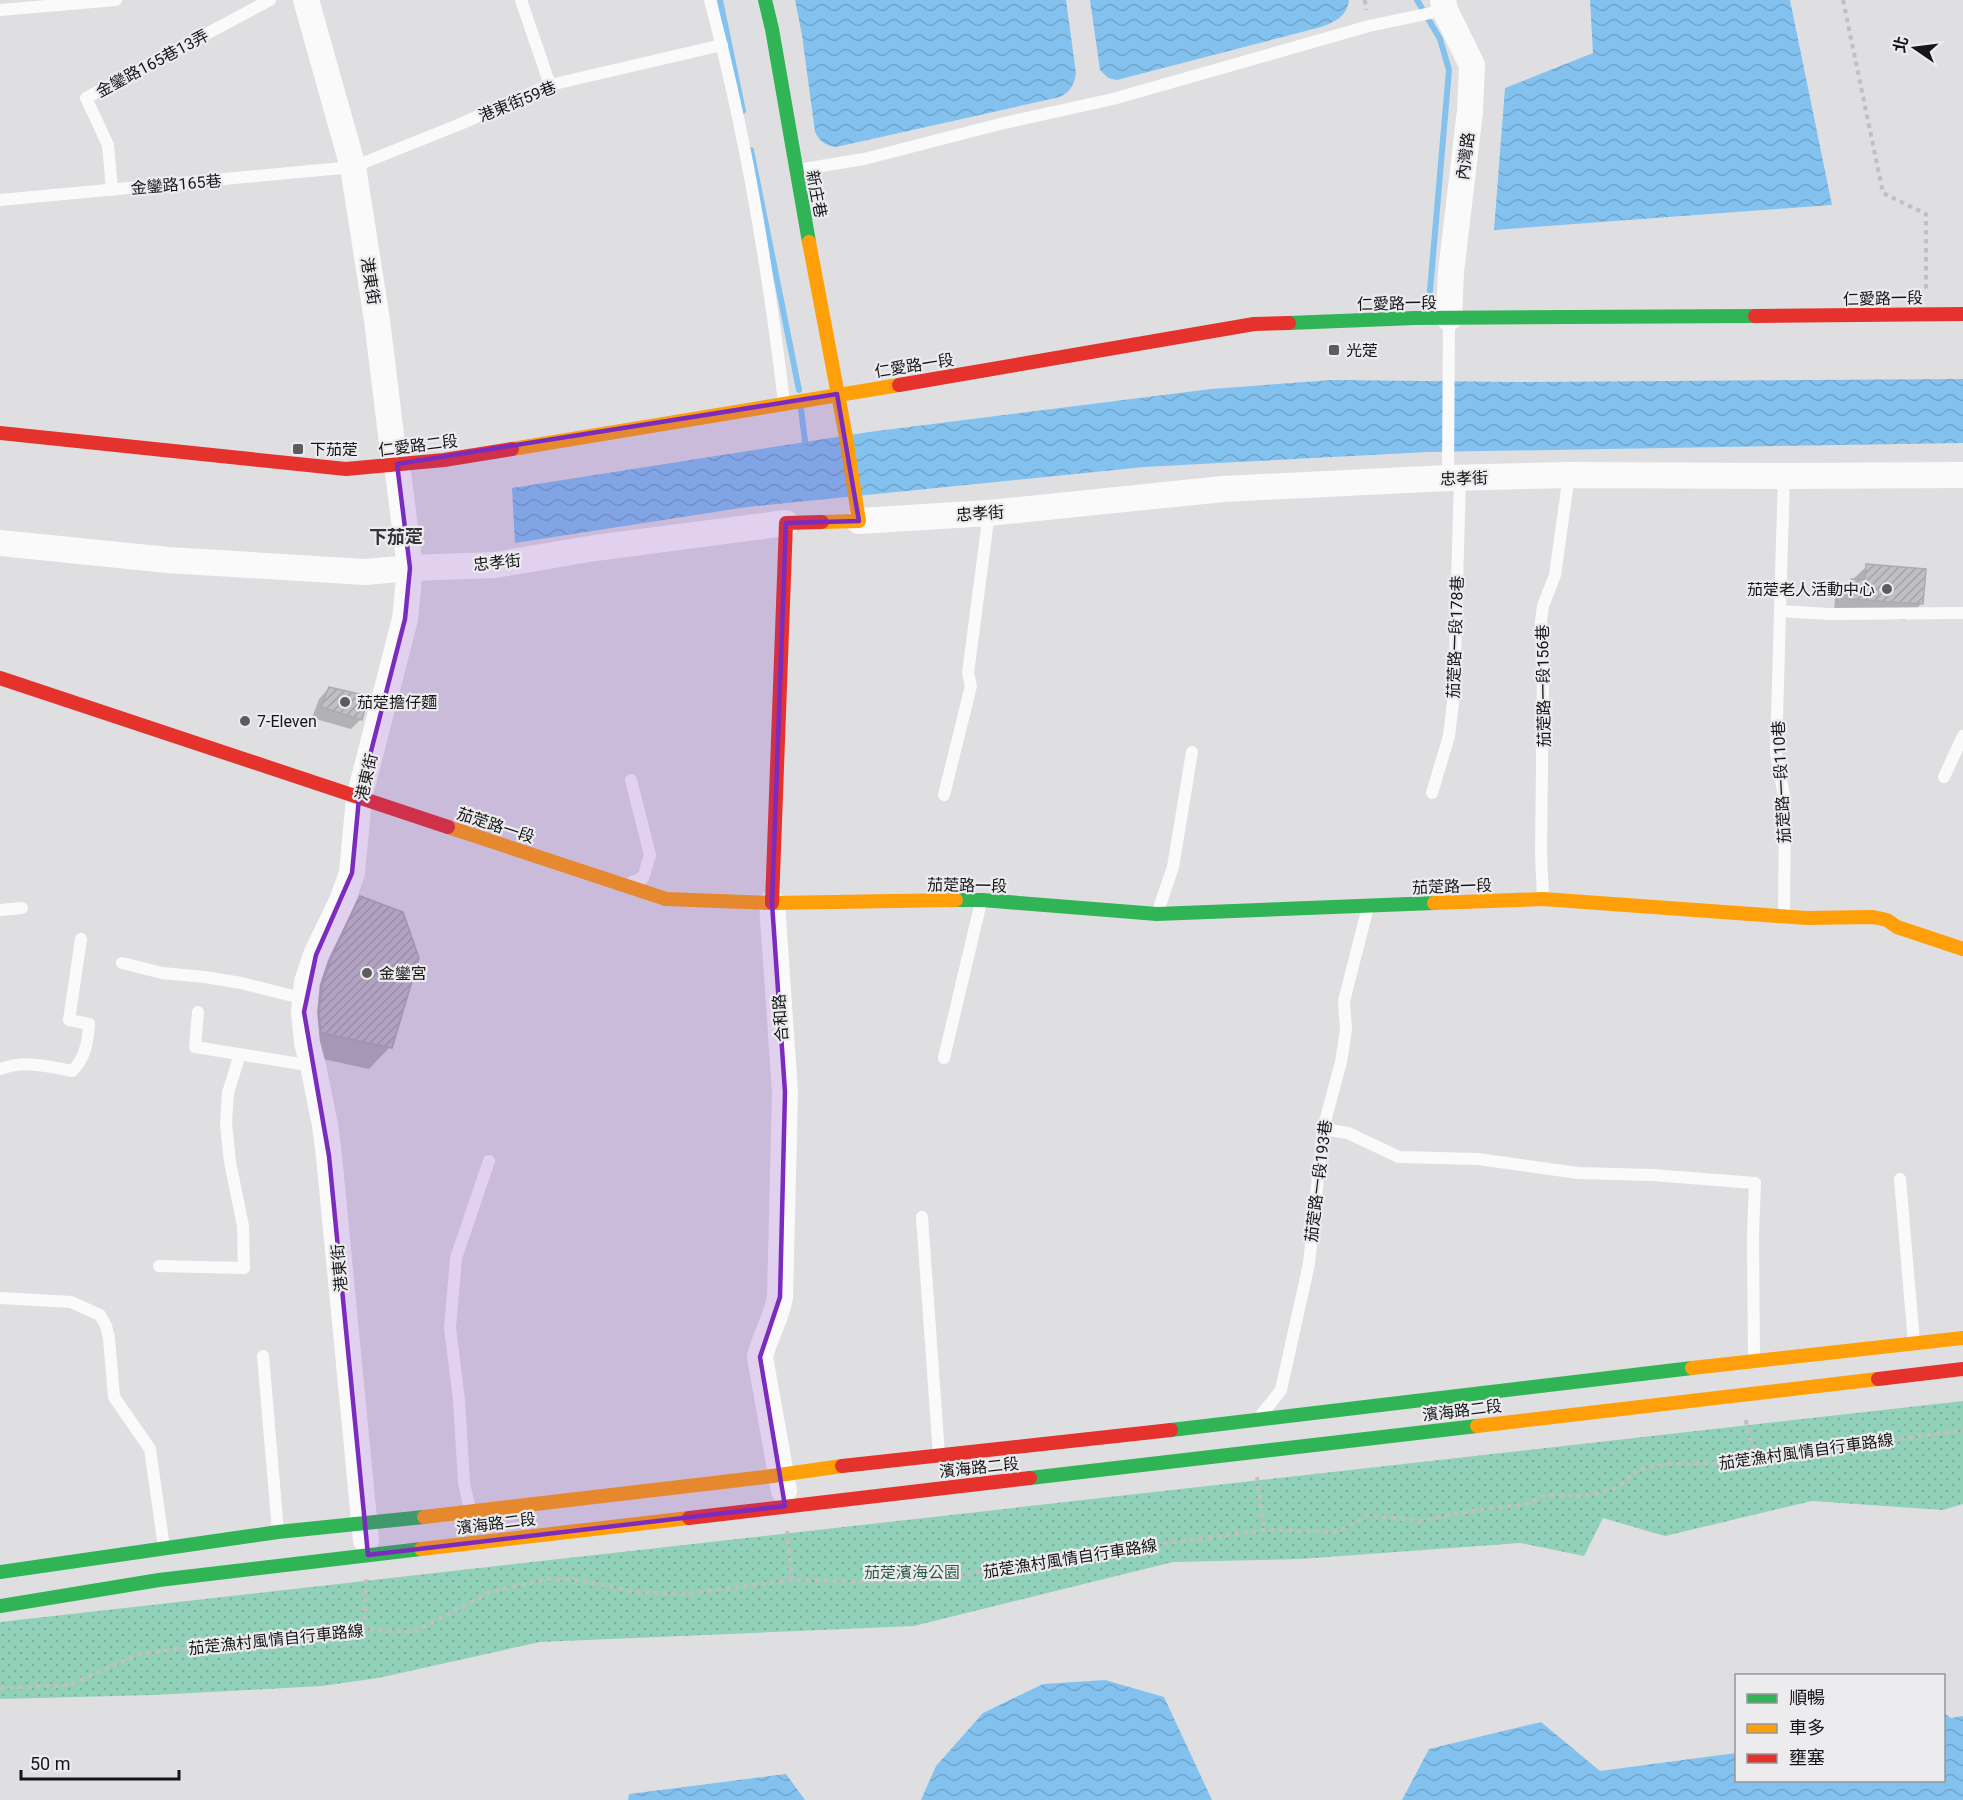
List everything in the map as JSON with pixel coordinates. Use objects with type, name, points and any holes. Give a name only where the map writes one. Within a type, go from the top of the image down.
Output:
[{"type":"street","name":"港東街","points":[[306,0],[353,167],[377,320],[410,568],[405,619],[359,798],[352,873],[342,901],[316,955],[307,982],[304,1012],[307,1043],[314,1066],[325,1125],[368,1555]]},
{"type":"street","name":"新庄巷","points":[[765,0],[858,510]]},
{"type":"street","name":"內灣路","points":[[1444,5],[1472,65],[1470,111],[1451,279],[1449,318]]},
{"type":"street","name":"仁愛路一段","points":[[837,394],[1254,324],[1404,318],[1963,314]]},
{"type":"street","name":"仁愛路二段","points":[[0,433],[346,469],[444,460],[837,394]]},
{"type":"street","name":"忠孝街","points":[[0,543],[180,561],[365,572],[495,565],[596,548],[786,523],[858,510],[990,513],[1223,489],[1452,472],[1569,475],[1963,475]]},
{"type":"street","name":"合和路","points":[[785,1506],[782,1474],[760,1357],[763,1343],[777,1314],[780,1297],[785,1092],[772,903],[786,523]]},
{"type":"street","name":"茄萣路一段","points":[[0,678],[666,899],[772,903],[982,900],[1157,914],[1543,899],[1784,916],[1873,917],[1887,920],[1897,927],[1963,949]]},
{"type":"street","name":"濱海路二段","points":[[0,1606],[159,1580],[785,1506],[1257,1440],[1755,1376],[1914,1344],[1963,1338]]},
{"type":"street","name":"濱海路二段","points":[[1755,1376],[1963,1369]]},
{"type":"street","name":"濱海路二段","points":[[0,1572],[278,1532],[939,1456],[1427,1431],[1743,1395],[1755,1376]]},
{"type":"lane","points":[[0,10],[116,0]]},
{"type":"lane","name":"金鑾路165巷13弄","points":[[112,190],[108,145],[86,98],[270,0]]},
{"type":"lane","points":[[521,0],[550,85]]},
{"type":"lane","points":[[710,0],[747,163],[788,402]]},
{"type":"lane","points":[[795,170],[864,159],[1000,124],[1113,99],[1444,5]]},
{"type":"lane","name":"港東街59巷","points":[[353,167],[550,85],[722,45]]},
{"type":"lane","name":"金鑾路165巷","points":[[0,200],[353,167]]},
{"type":"lane","name":"茄萣路一段178巷","points":[[1432,793],[1449,736],[1454,694],[1449,318]]},
{"type":"lane","name":"茄萣路一段156巷","points":[[1543,899],[1541,621],[1543,606],[1555,575],[1569,475]]},
{"type":"lane","name":"茄萣路一段110巷","points":[[1784,476],[1776,753],[1785,801],[1784,916]]},
{"type":"lane","points":[[944,795],[971,686],[968,673],[990,513]]},
{"type":"lane","points":[[1780,611],[1828,614],[1963,613]]},
{"type":"lane","points":[[1944,777],[1963,736]]},
{"type":"lane","points":[[1157,914],[1173,867],[1192,752]]},
{"type":"lane","points":[[625,885],[643,878],[650,855],[631,780]]},
{"type":"lane","points":[[944,1058],[982,900]]},
{"type":"lane","name":"茄萣路一段193巷","points":[[1257,1440],[1281,1390],[1309,1264],[1323,1129],[1341,1062],[1346,1030],[1344,1001],[1369,905]]},
{"type":"lane","points":[[0,910],[22,908]]},
{"type":"lane","points":[[0,1069],[16,1064],[40,1065],[72,1071],[79,1065],[88,1042],[89,1024],[69,1020],[81,939]]},
{"type":"lane","points":[[122,963],[162,973],[241,983],[305,999]]},
{"type":"lane","points":[[198,1012],[195,1047],[314,1066]]},
{"type":"lane","points":[[159,1266],[244,1268],[243,1226],[230,1162],[226,1124],[228,1094],[240,1054]]},
{"type":"lane","points":[[1323,1129],[1348,1133],[1399,1157],[1478,1159],[1578,1173],[1652,1175],[1755,1183],[1753,1234],[1755,1376]]},
{"type":"lane","points":[[470,1511],[464,1483],[459,1400],[450,1328],[456,1258],[489,1161]]},
{"type":"lane","points":[[1900,1179],[1914,1344]]},
{"type":"lane","points":[[922,1217],[939,1456]]},
{"type":"lane","points":[[0,1298],[71,1302],[100,1315],[109,1338],[114,1397],[150,1449],[164,1548]]},
{"type":"lane","points":[[263,1356],[278,1532]]},
{"type":"path","points":[[1843,0],[1883,193],[1926,214],[1926,314]]},
{"type":"path","points":[[1743,1395],[1747,1431],[1757,1459]]},
{"type":"path","name":"茄萣漁村風情自行車路線","points":[[0,1688],[69,1685],[139,1654],[274,1638],[325,1637],[363,1629],[414,1632],[490,1592],[546,1579],[579,1580],[636,1592],[686,1594],[792,1580],[917,1582],[1118,1550],[1264,1530],[1338,1532],[1368,1515],[1419,1521],[1489,1508],[1523,1505],[1546,1495],[1587,1496],[1618,1487],[1640,1469],[1668,1464],[1726,1463],[1963,1430]]},
{"type":"path","points":[[1257,1440],[1264,1530]]},
{"type":"path","points":[[785,1506],[792,1580]]},
{"type":"path","points":[[363,1629],[368,1555]]},
{"type":"highlighted area","points":[[837,394],[859,521],[786,523],[772,903],[785,1092],[780,1297],[760,1357],[785,1506],[368,1555],[329,1156],[304,1012],[316,955],[352,873],[359,798],[405,619],[410,568],[397,464]]},
{"type":"green space","name":"茄萣濱海公園","points":[[1963,1401],[1963,1504],[1943,1510],[1812,1501],[1665,1536],[1603,1518],[1584,1556],[1520,1543],[1300,1559],[1173,1562],[914,1626],[540,1642],[378,1678],[322,1686],[154,1695],[0,1699],[0,1622]]},
{"type":"water","points":[[795,0],[1066,0],[1076,73],[1074,81],[1069,90],[1060,97],[836,147],[829,145],[821,141],[815,132]]},
{"type":"water","points":[[1090,0],[1349,0],[1340,18],[1321,27],[1117,80],[1108,78],[1100,70]]},
{"type":"water","points":[[1590,0],[1790,0],[1832,205],[1494,230],[1505,88],[1593,53]]},
{"type":"water","points":[[1963,379],[1963,443],[1428,452],[1144,467],[747,507],[515,543],[512,488],[869,432],[1211,389],[1332,380],[1520,382]]},
{"type":"water","points":[[1105,1680],[1164,1697],[1212,1800],[921,1800],[936,1766],[983,1713],[1043,1684]]},
{"type":"water","points":[[1945,1714],[1951,1718],[1963,1716],[1963,1800],[1402,1800],[1429,1749],[1541,1722],[1600,1771],[1735,1753],[1735,1782],[1945,1782]]},
{"type":"water","points":[[786,1774],[805,1800],[628,1800],[629,1794]]},
{"type":"building","name":"茄萣老人活動中心","points":[[1866,564],[1926,569],[1923,604],[1849,599],[1851,579],[1865,580]]},
{"type":"building","name":"茄萣擔仔麵","points":[[329,687],[368,696],[362,720],[321,707]]},
{"type":"building","name":"金鑾宮","points":[[360,896],[403,912],[419,958],[392,1048],[321,1033],[319,1012],[322,985],[330,961]]},
{"type":"waterway","points":[[720,0],[743,111]]},
{"type":"waterway","points":[[1417,0],[1440,39],[1449,70],[1429,302]]},
{"type":"waterway","points":[[751,150],[799,390]]},
{"type":"waterway","points":[[801,409],[805,441]]},
{"type":"traffic: fast","points":[[765,0],[809,242]]},
{"type":"traffic: fast","points":[[1289,323],[1415,318],[1755,316]]},
{"type":"traffic: fast","points":[[956,900],[982,900],[1157,914],[1434,903]]},
{"type":"traffic: fast","points":[[1171,1430],[1692,1368]]},
{"type":"traffic: fast","points":[[1030,1478],[1477,1426]]},
{"type":"traffic: fast","points":[[0,1572],[278,1532],[424,1517]]},
{"type":"traffic: fast","points":[[0,1606],[159,1580],[421,1549]]},
{"type":"traffic: slow","points":[[809,242],[846,437],[859,521],[822,522]]},
{"type":"traffic: slow","points":[[512,449],[899,385]]},
{"type":"traffic: slow","points":[[448,827],[666,899],[772,903],[956,900]]},
{"type":"traffic: slow","points":[[1434,903],[1543,899],[1806,918],[1873,917],[1887,920],[1897,927],[1963,949]]},
{"type":"traffic: slow","points":[[1692,1368],[1963,1338]]},
{"type":"traffic: slow","points":[[1477,1426],[1878,1379]]},
{"type":"traffic: slow","points":[[424,1517],[842,1466]]},
{"type":"traffic: slow","points":[[421,1549],[689,1518]]},
{"type":"traffic: jam","points":[[1755,316],[1963,314]]},
{"type":"traffic: jam","points":[[899,385],[1254,324],[1289,323]]},
{"type":"traffic: jam","points":[[0,433],[346,469],[444,460],[512,449]]},
{"type":"traffic: jam","points":[[772,903],[786,523],[822,522]]},
{"type":"traffic: jam","points":[[0,678],[448,827]]},
{"type":"traffic: jam","points":[[1878,1379],[1963,1369]]},
{"type":"traffic: jam","points":[[842,1466],[1171,1430]]},
{"type":"traffic: jam","points":[[689,1518],[1030,1478]]},
{"type":"place","name":"光萣","points":[[1334,350]]},
{"type":"place","name":"下茄萣","points":[[298,449]]},
{"type":"place","name":"茄萣老人活動中心","points":[[1887,589]]},
{"type":"place","name":"茄萣擔仔麵","points":[[345,702]]},
{"type":"place","name":"7-Eleven","points":[[245,721]]},
{"type":"place","name":"金鑾宮","points":[[367,973]]},
{"type":"district","name":"下茄萣","points":[[396,537]]}]
